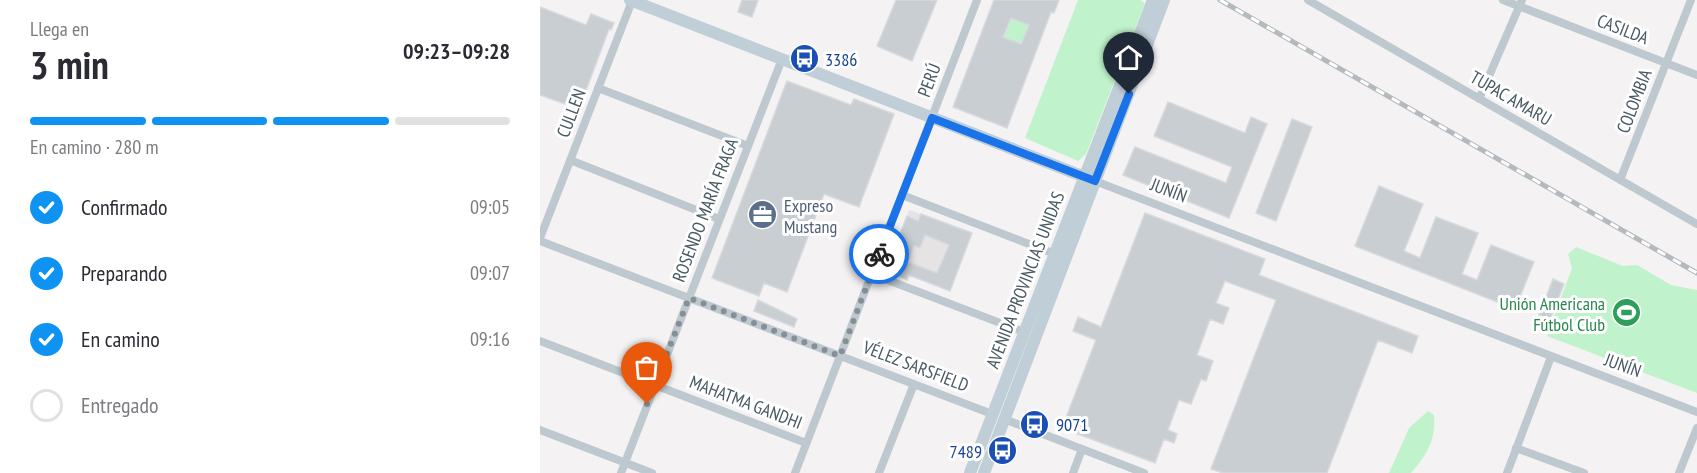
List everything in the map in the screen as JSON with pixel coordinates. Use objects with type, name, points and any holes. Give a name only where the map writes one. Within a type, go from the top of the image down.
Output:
[{"type":"main road","name":"JUNÍN","points":[[631,0],[1090,179]]},
{"type":"main road","name":"AVENIDA PROVINCIAS UNIDAS","points":[[984,473],[998,416],[1024,332],[1055,254],[1090,179],[1152,0]]},
{"type":"main road","name":"AVENIDA PROVINCIAS UNIDAS","points":[[970,473],[998,416],[1090,179],[1164,0]]},
{"type":"street","name":"CULLEN","points":[[540,239],[631,0]]},
{"type":"street","name":"PERÚ","points":[[795,473],[977,0]]},
{"type":"street","name":"TUPAC AMARU","points":[[1308,0],[1697,224]]},
{"type":"street","name":"CASILDA","points":[[1503,0],[1521,3],[1697,75]]},
{"type":"street","name":"COLOMBIA","points":[[1620,180],[1691,0]]},
{"type":"street","points":[[1479,99],[1521,3]]},
{"type":"street","name":"ROSENDO MARÍA FRAGA","points":[[621,473],[782,59]]},
{"type":"street","points":[[598,88],[748,146]]},
{"type":"street","points":[[570,160],[719,219]]},
{"type":"street","name":"JUNÍN","points":[[1090,179],[1697,412]]},
{"type":"street","points":[[902,195],[1055,254]]},
{"type":"street","name":"VÉLEZ SARSFIELD","points":[[540,239],[1144,473]]},
{"type":"street","points":[[872,274],[1024,332]]},
{"type":"street","name":"MAHATMA GANDHI","points":[[540,341],[806,443]]},
{"type":"street","points":[[1507,473],[1551,357]]},
{"type":"street","points":[[879,473],[914,384]]},
{"type":"street","points":[[1679,473],[1697,428]]},
{"type":"street","points":[[540,430],[651,473]]},
{"type":"street","points":[[1516,448],[1584,473]]},
{"type":"street","points":[[1073,473],[1082,449]]},
{"type":"shaded area","points":[[909,210],[972,233],[950,291],[909,276],[907,280],[886,270]]},
{"type":"green space","points":[[1078,0],[1140,0],[1145,3],[1086,154],[1078,161],[1025,138]]},
{"type":"green space","points":[[1011,18],[1029,25],[1021,44],[1003,37]]},
{"type":"green space","name":"Unión Americana Fútbol Club","points":[[1576,247],[1623,266],[1637,265],[1671,285],[1697,290],[1697,393],[1547,336],[1572,268],[1568,254]]},
{"type":"green space","points":[[1428,411],[1434,415],[1434,432],[1422,460],[1411,473],[1389,473],[1409,428]]},
{"type":"building","points":[[742,0],[758,0],[752,17],[738,12]]},
{"type":"building","points":[[896,0],[937,0],[912,61],[877,46]]},
{"type":"building","points":[[994,0],[1059,0],[1054,13],[1051,12],[1007,128],[953,107]],"holes":[[[1011,18],[1029,25],[1021,44],[1003,37]]]},
{"type":"building","points":[[540,7],[586,25],[591,14],[614,23],[611,30],[609,29],[579,109],[540,95]]},
{"type":"building","points":[[787,81],[851,105],[854,99],[894,114],[859,207],[824,194],[787,292],[764,283],[759,296],[712,278]]},
{"type":"building","points":[[1168,102],[1245,133],[1251,117],[1267,124],[1229,218],[1123,175],[1135,147],[1226,183],[1232,167],[1154,136]]},
{"type":"building","points":[[1292,119],[1312,127],[1276,221],[1256,213]]},
{"type":"building","points":[[1379,186],[1423,204],[1404,251],[1420,258],[1436,217],[1478,233],[1462,274],[1477,280],[1491,245],[1534,262],[1515,309],[1355,246]]},
{"type":"building","points":[[1145,213],[1265,259],[1259,275],[1418,336],[1412,353],[1378,340],[1327,473],[1223,473],[1211,469],[1276,300],[1225,281],[1216,303],[1229,308],[1223,324],[1210,319],[1197,355],[1213,361],[1206,381],[1201,379],[1191,404],[1179,400],[1168,430],[1177,434],[1174,443],[1164,439],[1155,463],[1062,428],[1096,340],[1073,331],[1078,317],[1101,327]]},
{"type":"building","points":[[921,214],[972,233],[950,291],[909,275],[907,280],[886,270],[907,216],[918,221]],"holes":[[[925,235],[949,245],[937,273],[908,262],[914,246],[920,248]]]},
{"type":"building","points":[[1553,279],[1564,284],[1550,320],[1539,315]]},
{"type":"building","points":[[758,300],[797,319],[794,327],[754,311]]},
{"type":"railway","points":[[1220,0],[1697,273]]},
{"type":"way so far","points":[[647,404],[689,298],[840,356],[879,254]]},
{"type":"place","name":"3386","points":[[804,59]]},
{"type":"place","name":"Expreso Mustang","points":[[763,215]]},
{"type":"place","name":"Unión Americana Fútbol Club","points":[[1626,313]]},
{"type":"place","name":"9071","points":[[1035,424]]},
{"type":"place","name":"7489","points":[[1003,451]]},
{"type":"route","points":[[879,254],[932,118],[1095,181],[1129,94]]}]
